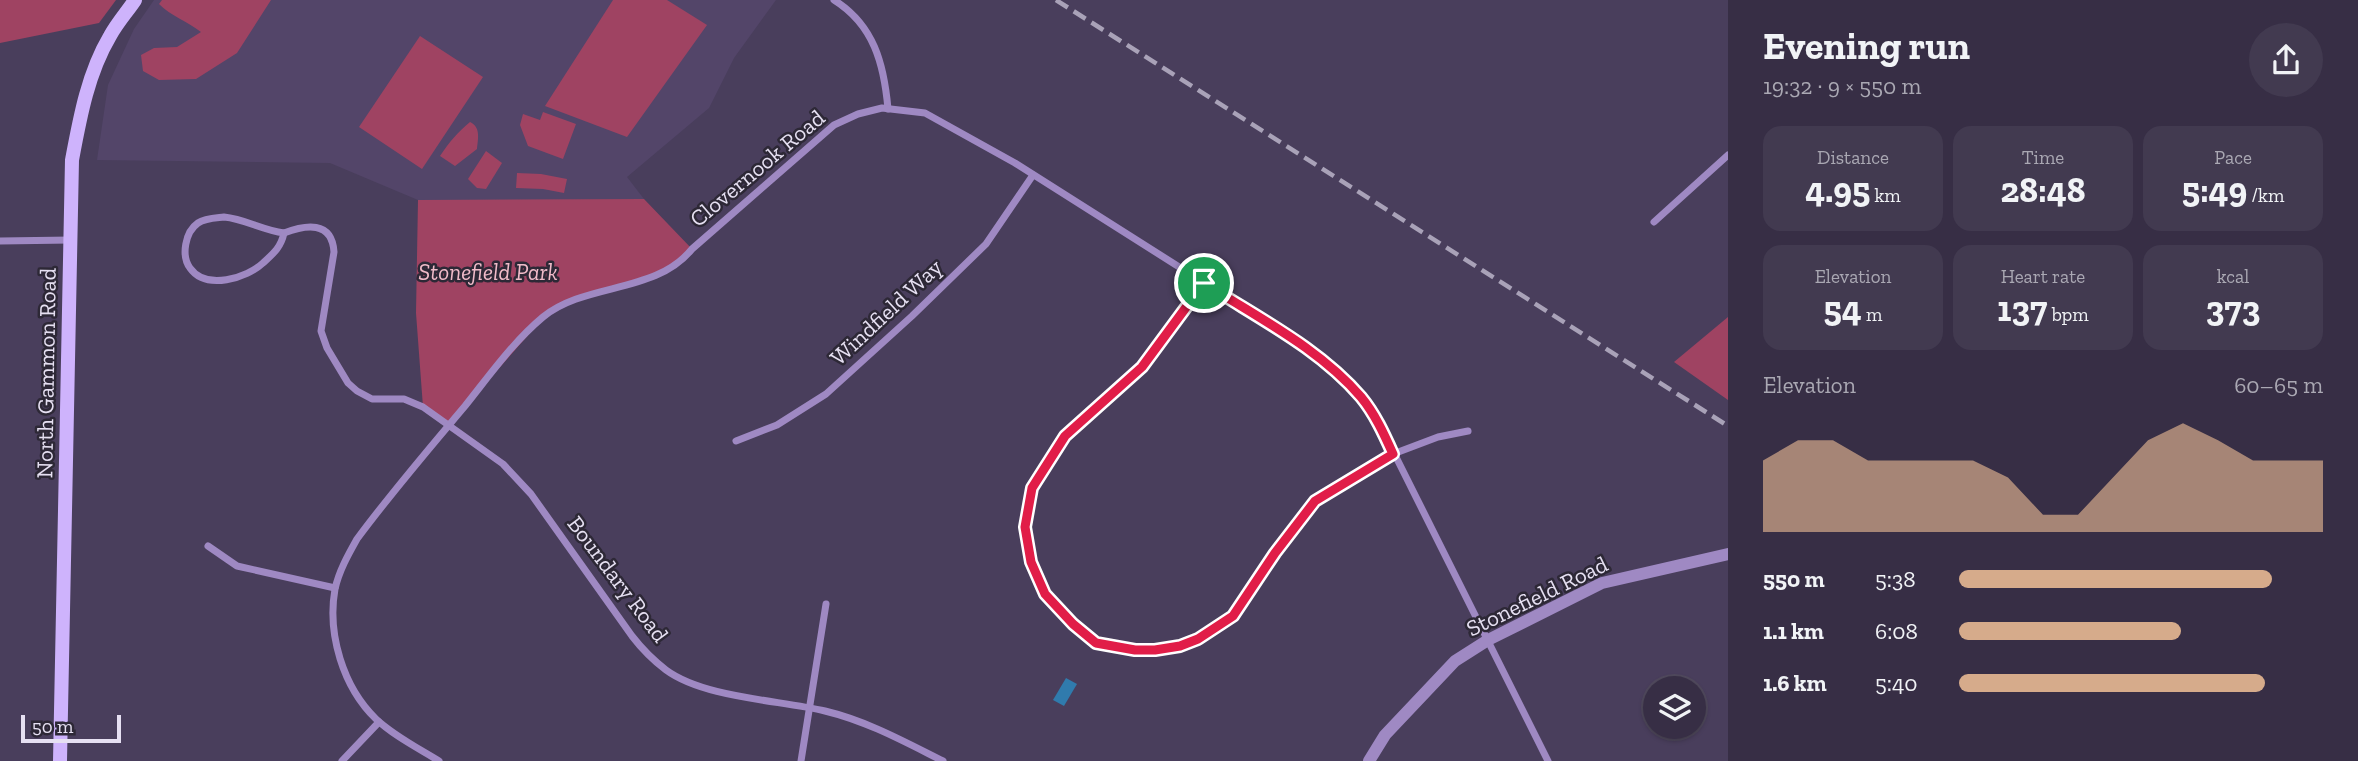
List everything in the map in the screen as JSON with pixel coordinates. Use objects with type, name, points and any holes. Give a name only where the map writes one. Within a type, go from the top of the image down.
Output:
[{"type":"main road","name":"North Gammon Road","points":[[60,761],[72,160],[82,104],[109,37],[135,0]]},
{"type":"street","points":[[834,0],[859,21],[873,41],[886,82],[888,109]]},
{"type":"street","name":"Clovernook Road","points":[[439,761],[379,722],[366,709],[337,650],[334,630],[335,588],[344,561],[357,539],[506,356],[544,317],[572,300],[668,270],[683,260],[692,249],[834,125],[858,114],[882,108],[925,113],[1033,175],[1296,341],[1343,379],[1362,398],[1377,419],[1548,761]]},
{"type":"street","points":[[1654,222],[1728,155]]},
{"type":"street","name":"Windfield Way","points":[[736,441],[777,425],[826,394],[986,244],[1033,175]]},
{"type":"street","points":[[212,218],[245,220],[270,231],[284,233],[281,246],[256,270],[233,279],[205,278],[189,268],[186,259],[185,249],[191,230],[197,224],[212,218]]},
{"type":"street","name":"Boundary Road","points":[[284,233],[300,226],[321,228],[333,243],[334,252],[321,331],[327,348],[348,383],[372,399],[412,401],[503,464],[523,484],[632,636],[646,653],[668,671],[695,684],[724,692],[810,708],[870,726],[943,761]]},
{"type":"street","points":[[0,241],[72,240]]},
{"type":"street","points":[[1204,283],[1142,367],[1065,436],[1032,488],[1025,527],[1031,562],[1045,594],[1073,624],[1096,643],[1135,650],[1155,650],[1180,646],[1198,639],[1233,616],[1275,553],[1315,501],[1393,454],[1438,437],[1468,431]]},
{"type":"street","points":[[208,546],[237,566],[335,588]]},
{"type":"street","name":"Stonefield Road","points":[[1369,761],[1385,735],[1455,661],[1488,640],[1602,583],[1728,554]]},
{"type":"street","points":[[801,761],[826,604]]},
{"type":"street","points":[[342,761],[379,722]]},
{"type":"shaded area","points":[[154,0],[776,0],[734,58],[709,108],[627,177],[644,199],[480,201],[418,200],[330,163],[97,160],[108,85],[134,29]]},
{"type":"green space","points":[[0,0],[116,0],[99,23],[0,43]]},
{"type":"green space","points":[[162,0],[271,0],[237,53],[196,79],[159,80],[143,71],[141,55],[154,48],[177,47],[201,32],[159,4]]},
{"type":"green space","points":[[613,0],[667,0],[707,25],[627,137],[545,106]]},
{"type":"green space","points":[[420,36],[483,77],[422,169],[359,127]]},
{"type":"green space","points":[[543,112],[576,124],[563,159],[528,146],[520,125],[523,114],[540,120]]},
{"type":"green space","points":[[470,122],[477,130],[477,149],[455,166],[440,156]]},
{"type":"green space","points":[[486,151],[502,163],[486,189],[477,188],[468,179]]},
{"type":"green space","points":[[517,173],[567,179],[564,193],[516,188]]},
{"type":"green space","name":"Stonefield Park","points":[[644,199],[692,249],[668,270],[592,293],[544,317],[449,425],[423,407],[416,313],[418,200]]},
{"type":"green space","points":[[1728,317],[1728,400],[1674,362]]},
{"type":"water","points":[[1066,678],[1077,684],[1064,706],[1053,700]]},
{"type":"railway","points":[[1056,0],[1728,426]]},
{"type":"route","points":[[1204,283],[1322,360],[1362,398],[1377,419],[1393,454],[1315,501],[1275,553],[1233,616],[1198,639],[1180,646],[1155,650],[1135,650],[1096,643],[1073,624],[1045,594],[1034,573],[1025,527],[1032,488],[1065,436],[1142,367],[1204,283]]}]
